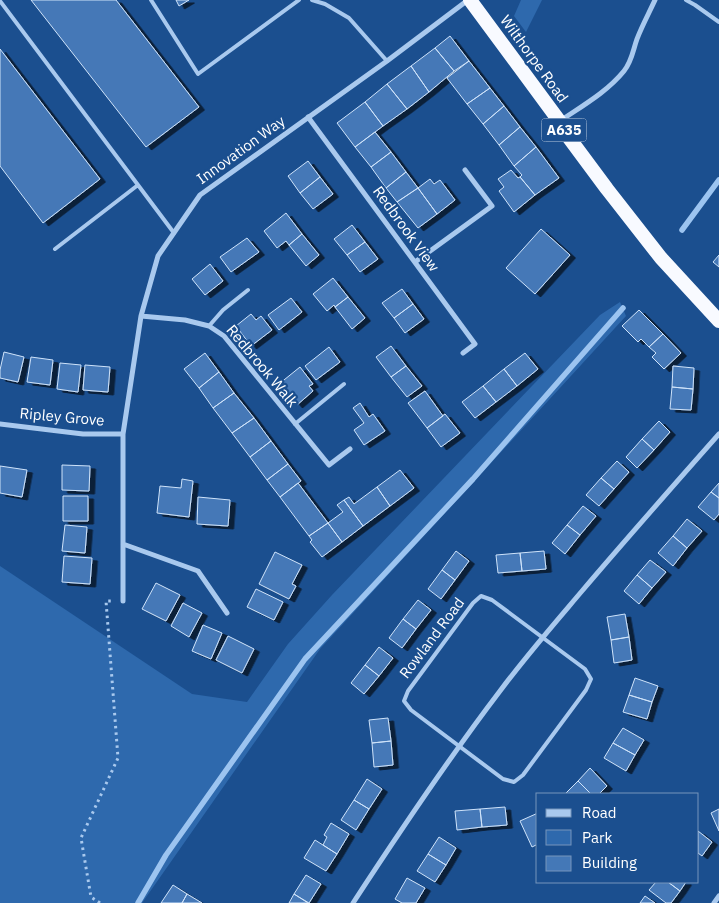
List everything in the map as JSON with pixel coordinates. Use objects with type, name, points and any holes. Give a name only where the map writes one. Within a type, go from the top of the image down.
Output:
[{"type":"highway","name":"Wilthorpe Road","points":[[469,0],[560,122],[607,189],[661,258],[719,321]]},
{"type":"street","name":"Innovation Way","points":[[123,601],[123,434],[141,316],[158,256],[200,195],[469,0]]},
{"type":"street","points":[[560,122],[590,101],[625,70],[632,56],[637,38],[655,0]]},
{"type":"street","name":"Redbrook View","points":[[308,117],[475,344],[463,353]]},
{"type":"street","points":[[415,262],[492,206],[465,170]]},
{"type":"street","name":"Redbrook Walk","points":[[141,316],[185,320],[209,326],[224,336],[329,465],[350,449]]},
{"type":"street","name":"Ripley Grove","points":[[0,424],[83,434],[123,434]]},
{"type":"street","points":[[353,903],[402,828],[500,689],[648,514],[719,434]]},
{"type":"street","points":[[123,544],[198,571],[227,613]]},
{"type":"street","points":[[714,903],[719,896]]},
{"type":"lane","points":[[151,0],[198,74],[299,0]]},
{"type":"lane","points":[[312,0],[325,4],[349,18],[387,61]]},
{"type":"lane","points":[[686,0],[719,22]]},
{"type":"lane","points":[[0,1],[174,233]]},
{"type":"lane","points":[[55,248],[138,185]]},
{"type":"lane","name":"Redbrook Walk","points":[[209,326],[223,310],[248,290]]},
{"type":"lane","name":"Redbrook Walk","points":[[295,424],[344,384]]},
{"type":"lane","name":"Rowland Road","points":[[481,596],[492,600],[585,669],[591,680],[586,690],[523,775],[514,782],[503,779],[459,746],[411,710],[404,702],[408,690],[473,603],[481,596]]},
{"type":"path","points":[[100,903],[91,897],[81,838],[118,758],[106,601],[123,601]]},
{"type":"green space","points":[[521,0],[542,0],[526,32],[514,16]]},
{"type":"green space","points":[[620,302],[626,316],[320,649],[142,903],[0,903],[0,566],[192,694],[247,702],[288,644],[332,595],[600,315]]},
{"type":"building","points":[[31,0],[116,0],[199,107],[146,147]]},
{"type":"building","points":[[176,0],[189,0],[179,6]]},
{"type":"building","points":[[450,36],[469,61],[454,71],[435,48]]},
{"type":"building","points":[[435,48],[454,71],[429,92],[411,66]]},
{"type":"building","points":[[0,49],[100,179],[43,223],[0,166]]},
{"type":"building","points":[[469,61],[490,88],[467,104],[447,78]]},
{"type":"building","points":[[411,66],[429,92],[407,109],[387,84]]},
{"type":"building","points":[[387,84],[407,109],[383,126],[365,102]]},
{"type":"building","points":[[490,88],[504,106],[483,124],[467,104]]},
{"type":"building","points":[[365,102],[383,126],[355,147],[337,123]]},
{"type":"building","points":[[504,106],[520,127],[499,145],[483,124]]},
{"type":"building","points":[[520,127],[536,147],[514,166],[499,145]]},
{"type":"building","points":[[375,132],[391,152],[371,167],[355,147]]},
{"type":"building","points":[[536,147],[559,178],[535,195],[520,177],[522,175],[514,166]]},
{"type":"building","points":[[391,152],[406,172],[386,188],[371,167]]},
{"type":"building","points":[[308,161],[320,177],[300,193],[288,176]]},
{"type":"building","points":[[511,170],[518,178],[520,177],[535,195],[514,212],[499,191],[504,187],[498,179]]},
{"type":"building","points":[[406,172],[418,188],[397,202],[386,188]]},
{"type":"building","points":[[320,177],[333,194],[313,209],[300,193]]},
{"type":"building","points":[[430,179],[434,184],[440,180],[455,200],[437,214],[418,188]]},
{"type":"building","points":[[418,188],[437,214],[418,228],[397,202]]},
{"type":"building","points":[[286,213],[302,234],[289,245],[286,241],[277,248],[264,231]]},
{"type":"building","points":[[352,225],[365,242],[347,255],[334,239]]},
{"type":"building","points":[[541,229],[570,255],[535,294],[506,268]]},
{"type":"building","points":[[302,234],[319,255],[306,266],[289,245]]},
{"type":"building","points":[[247,238],[259,252],[231,272],[220,257]]},
{"type":"building","points":[[365,242],[378,259],[360,272],[347,255]]},
{"type":"building","points":[[719,255],[719,267],[713,262]]},
{"type":"building","points":[[210,264],[223,281],[205,295],[192,279]]},
{"type":"building","points":[[333,278],[348,297],[327,311],[313,294]]},
{"type":"building","points":[[402,289],[413,304],[394,318],[382,303]]},
{"type":"building","points":[[348,297],[365,318],[352,329],[335,307]]},
{"type":"building","points":[[291,298],[302,312],[279,330],[268,315]]},
{"type":"building","points":[[413,304],[424,319],[405,333],[394,318]]},
{"type":"building","points":[[639,310],[663,334],[649,347],[641,339],[638,342],[622,326]]},
{"type":"building","points":[[251,314],[256,320],[261,316],[272,330],[251,346],[236,326]]},
{"type":"building","points":[[663,334],[681,353],[664,369],[652,357],[656,353],[649,347]]},
{"type":"building","points":[[391,346],[406,366],[391,377],[376,357]]},
{"type":"building","points":[[329,347],[340,362],[316,380],[305,366]]},
{"type":"building","points":[[4,352],[24,357],[18,382],[0,378]]},
{"type":"building","points":[[205,353],[219,372],[199,388],[184,369]]},
{"type":"building","points":[[525,353],[538,369],[517,386],[504,369]]},
{"type":"building","points":[[31,357],[53,360],[50,385],[27,382]]},
{"type":"building","points":[[60,363],[81,365],[78,392],[57,389]]},
{"type":"building","points":[[85,365],[110,367],[108,392],[83,390]]},
{"type":"building","points":[[406,366],[422,386],[407,397],[391,377]]},
{"type":"building","points":[[673,366],[694,368],[693,389],[672,387]]},
{"type":"building","points":[[300,367],[313,384],[309,386],[313,391],[297,405],[279,384]]},
{"type":"building","points":[[504,369],[517,386],[496,402],[483,386]]},
{"type":"building","points":[[219,372],[234,393],[213,408],[199,388]]},
{"type":"building","points":[[483,386],[496,402],[475,418],[462,402]]},
{"type":"building","points":[[672,387],[693,389],[691,410],[670,409]]},
{"type":"building","points":[[425,391],[443,416],[427,428],[408,403]]},
{"type":"building","points":[[234,393],[254,418],[232,433],[213,408]]},
{"type":"building","points":[[360,403],[369,417],[373,414],[385,431],[364,445],[354,430],[364,423],[353,408]]},
{"type":"building","points":[[445,414],[460,433],[441,447],[427,428]]},
{"type":"building","points":[[254,418],[271,441],[250,457],[232,433]]},
{"type":"building","points":[[659,421],[670,432],[654,450],[642,439]]},
{"type":"building","points":[[642,439],[654,450],[637,468],[626,457]]},
{"type":"building","points":[[271,441],[288,464],[267,480],[250,457]]},
{"type":"building","points":[[617,461],[629,472],[614,489],[601,478]]},
{"type":"building","points":[[288,464],[301,481],[280,497],[267,480]]},
{"type":"building","points":[[62,465],[90,466],[89,491],[62,490]]},
{"type":"building","points":[[0,466],[27,470],[22,497],[0,493]]},
{"type":"building","points":[[400,470],[414,488],[390,506],[377,487]]},
{"type":"building","points":[[601,478],[614,489],[599,506],[586,495]]},
{"type":"building","points":[[182,479],[193,481],[189,517],[157,513],[160,486],[181,488]]},
{"type":"building","points":[[298,483],[328,523],[309,536],[280,497]]},
{"type":"building","points":[[719,483],[719,498],[711,492]]},
{"type":"building","points":[[377,487],[390,506],[363,526],[344,500],[349,497],[354,504]]},
{"type":"building","points":[[711,492],[719,498],[719,514],[714,520],[698,507]]},
{"type":"building","points":[[63,496],[88,496],[88,521],[63,521]]},
{"type":"building","points":[[198,497],[230,500],[228,526],[197,524]]},
{"type":"building","points":[[344,500],[363,526],[342,542],[328,523],[343,512],[337,505]]},
{"type":"building","points":[[583,506],[596,516],[580,535],[567,525]]},
{"type":"building","points":[[687,519],[702,531],[687,548],[673,536]]},
{"type":"building","points":[[328,523],[342,542],[322,557],[310,542],[312,540],[309,536]]},
{"type":"building","points":[[65,525],[87,527],[85,553],[62,551]]},
{"type":"building","points":[[567,525],[580,535],[565,554],[552,543]]},
{"type":"building","points":[[673,536],[687,548],[673,566],[658,553]]},
{"type":"building","points":[[456,551],[469,561],[455,580],[442,570]]},
{"type":"building","points":[[544,551],[546,569],[522,571],[520,553]]},
{"type":"building","points":[[275,552],[302,565],[292,584],[296,586],[289,599],[259,584]]},
{"type":"building","points":[[520,553],[522,571],[498,573],[496,555]]},
{"type":"building","points":[[64,556],[92,558],[90,584],[62,582]]},
{"type":"building","points":[[650,560],[666,572],[652,588],[637,575]]},
{"type":"building","points":[[442,570],[455,580],[441,599],[428,589]]},
{"type":"building","points":[[637,575],[652,588],[639,604],[624,591]]},
{"type":"building","points":[[156,583],[180,595],[166,621],[142,609]]},
{"type":"building","points":[[256,589],[283,602],[274,620],[247,607]]},
{"type":"building","points":[[418,600],[431,610],[416,629],[403,619]]},
{"type":"building","points":[[183,603],[202,613],[189,637],[171,626]]},
{"type":"building","points":[[625,614],[629,637],[611,640],[607,617]]},
{"type":"building","points":[[403,619],[416,629],[402,648],[389,638]]},
{"type":"building","points":[[203,625],[222,633],[211,659],[192,651]]},
{"type":"building","points":[[228,636],[254,649],[242,673],[216,660]]},
{"type":"building","points":[[629,637],[632,660],[614,663],[611,640]]},
{"type":"building","points":[[379,647],[393,658],[379,676],[365,665]]},
{"type":"building","points":[[365,665],[379,676],[364,694],[351,683]]},
{"type":"building","points":[[635,678],[658,686],[652,702],[629,695]]},
{"type":"building","points":[[629,695],[652,702],[647,719],[623,712]]},
{"type":"building","points":[[388,718],[391,741],[372,743],[369,720]]},
{"type":"building","points":[[623,728],[644,740],[635,755],[613,743]]},
{"type":"building","points":[[391,741],[393,765],[374,767],[372,743]]},
{"type":"building","points":[[613,743],[635,755],[626,771],[604,758]]},
{"type":"building","points":[[590,768],[607,786],[600,793],[590,793],[578,781]]},
{"type":"building","points":[[367,779],[382,789],[369,809],[354,800]]},
{"type":"building","points":[[578,781],[590,793],[566,793]]},
{"type":"building","points":[[354,800],[369,809],[356,830],[341,820]]},
{"type":"building","points":[[505,807],[507,825],[482,827],[480,809]]},
{"type":"building","points":[[480,809],[482,827],[457,830],[455,811]]},
{"type":"building","points":[[719,809],[719,831],[711,813]]},
{"type":"building","points":[[536,814],[536,845],[532,847],[520,821]]},
{"type":"building","points":[[331,823],[349,834],[337,854],[323,845],[327,837],[324,835]]},
{"type":"building","points":[[699,832],[712,842],[702,856],[699,854]]},
{"type":"building","points":[[439,837],[456,848],[446,865],[428,854]]},
{"type":"building","points":[[315,840],[337,854],[326,871],[304,858]]},
{"type":"building","points":[[428,854],[446,865],[435,882],[417,871]]},
{"type":"building","points":[[306,875],[321,884],[309,903],[294,894]]},
{"type":"building","points":[[407,878],[425,888],[416,903],[402,903],[395,899]]},
{"type":"building","points":[[655,883],[669,883],[680,891],[671,903],[666,903],[649,890]]},
{"type":"building","points":[[669,883],[685,883],[680,891]]},
{"type":"building","points":[[173,885],[187,894],[182,903],[161,903]]},
{"type":"building","points":[[187,894],[202,903],[182,903]]},
{"type":"building","points":[[294,894],[308,903],[289,903]]},
{"type":"building","points":[[645,896],[655,903],[640,903]]},
{"type":"waterway","points":[[682,230],[719,180]]},
{"type":"waterway","points":[[138,903],[166,855],[305,659],[473,479],[623,308]]}]
